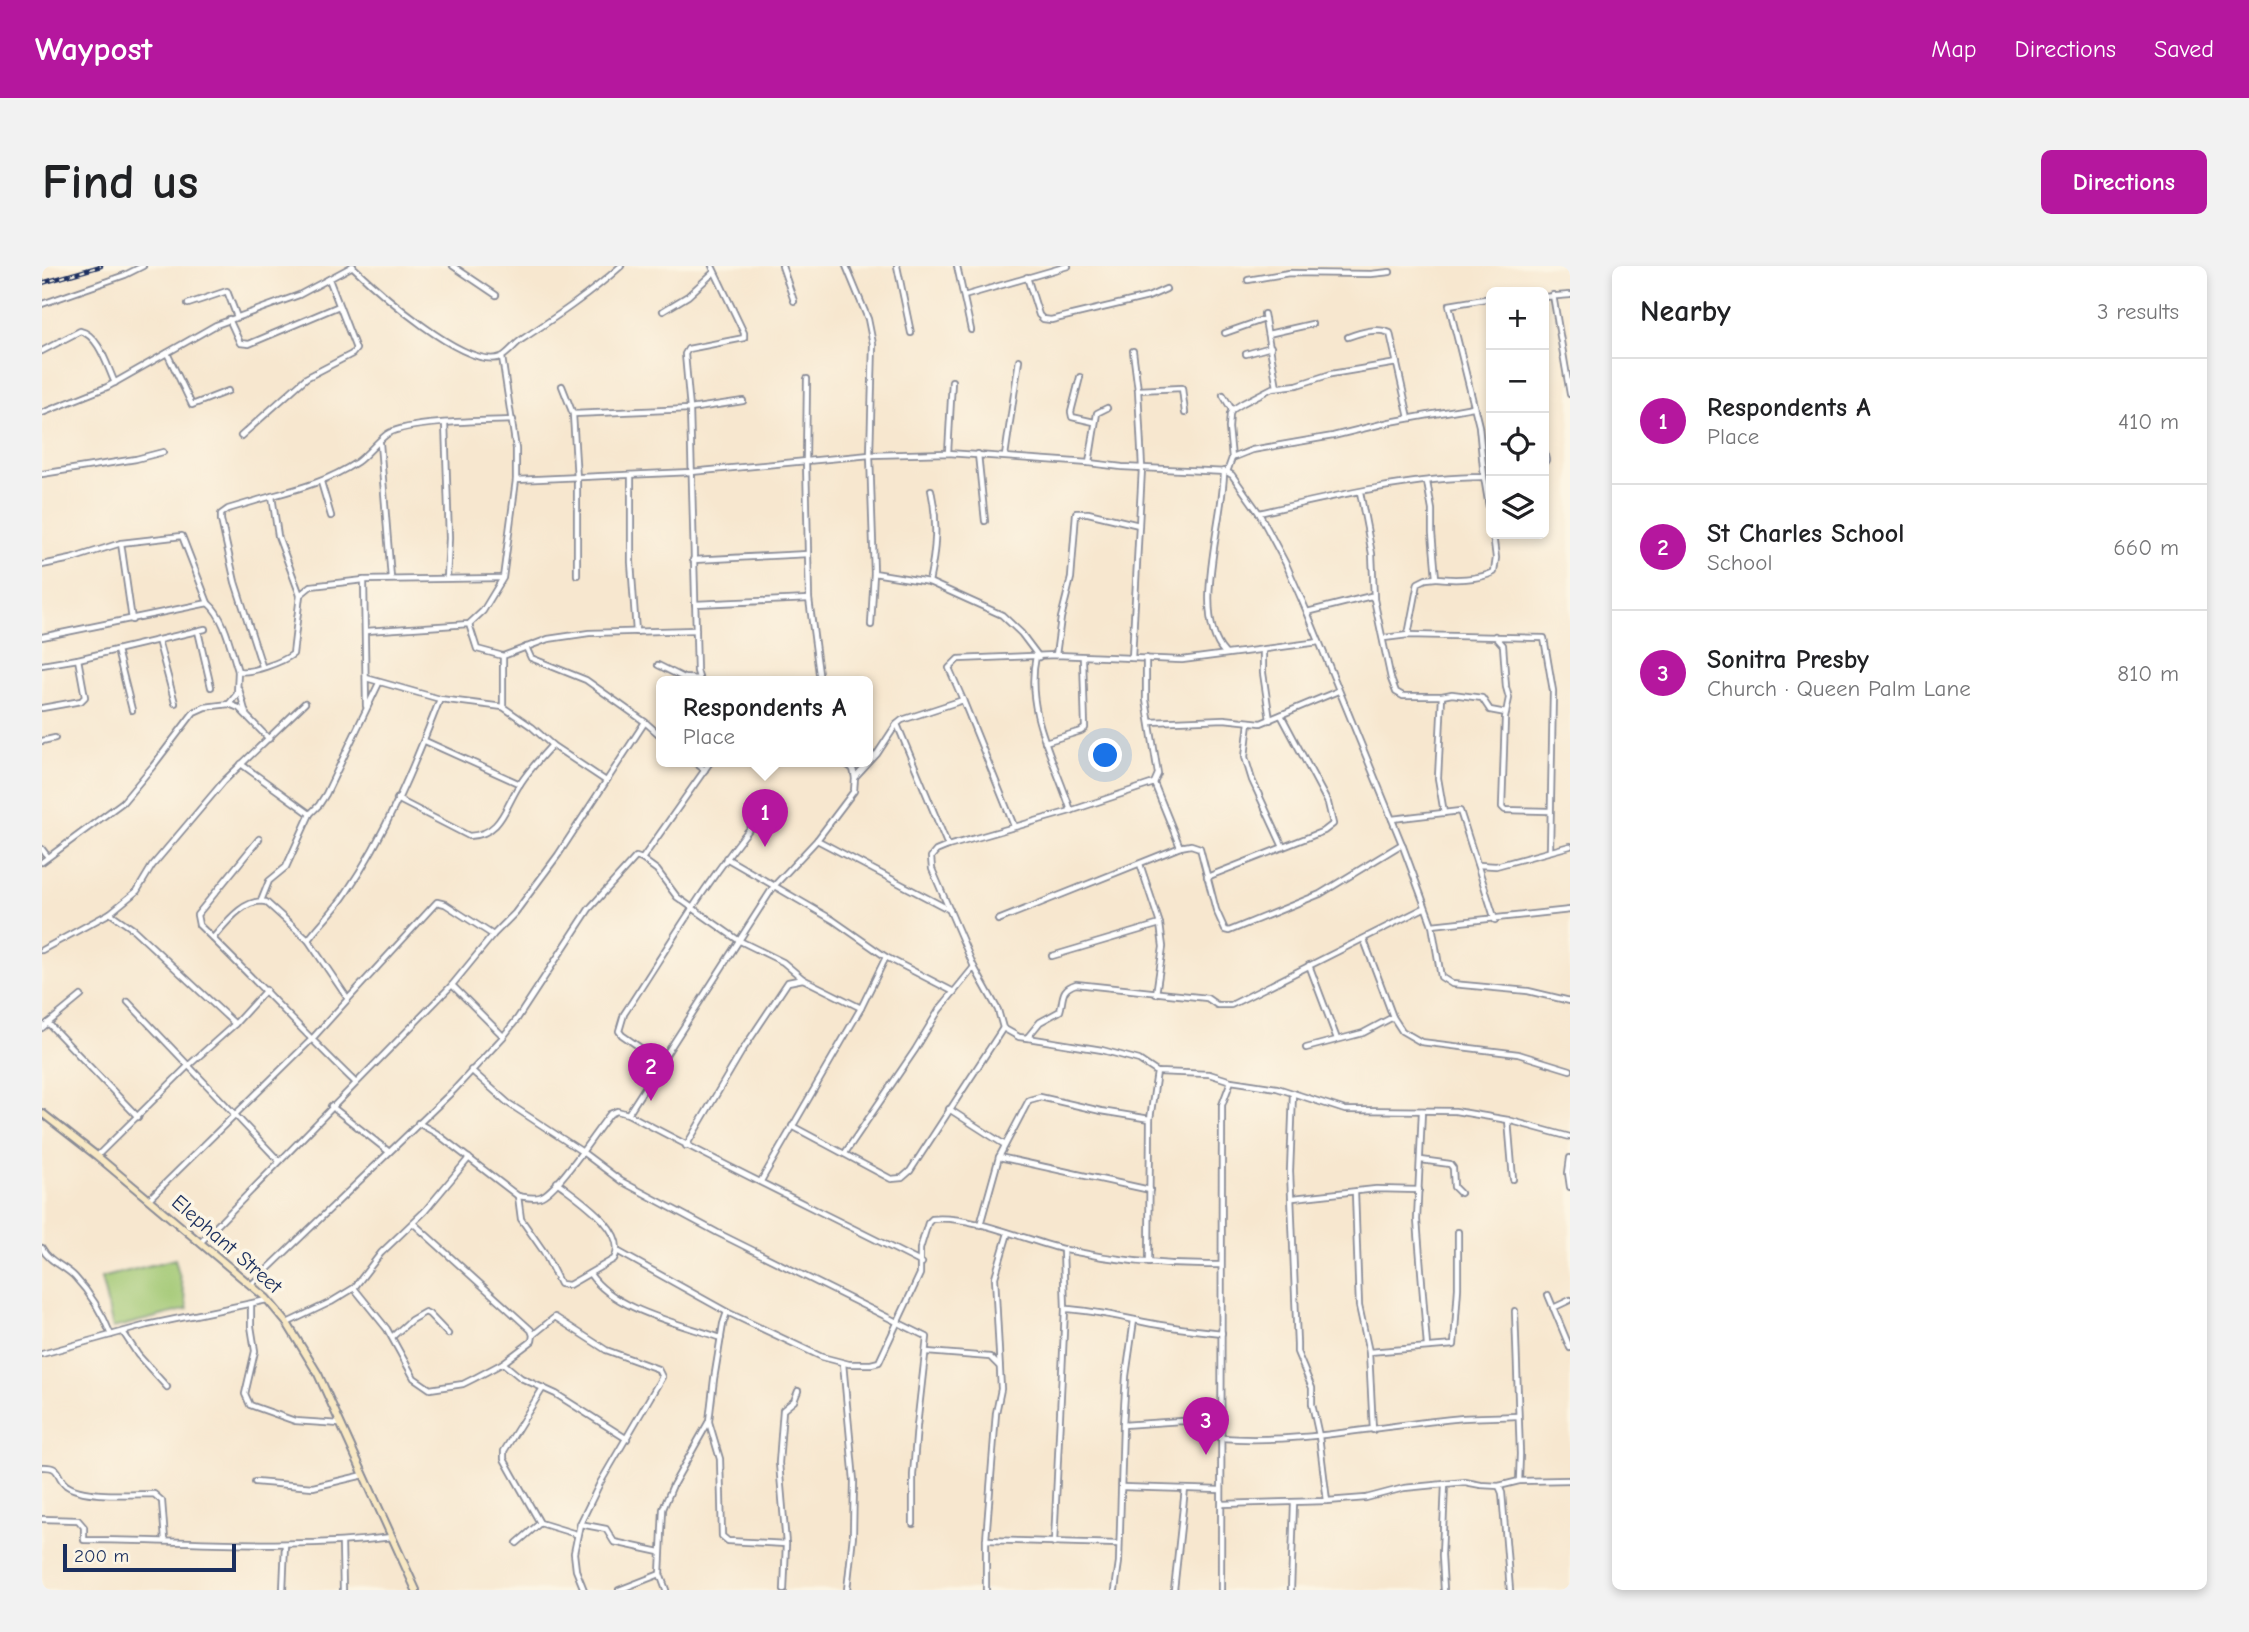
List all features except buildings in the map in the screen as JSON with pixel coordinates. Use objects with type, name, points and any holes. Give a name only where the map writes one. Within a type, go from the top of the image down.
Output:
[{"type":"main road","name":"Elephant Street","points":[[42,1113],[268,1300],[287,1323],[318,1374],[416,1590]]},
{"type":"street","points":[[42,304],[143,266]]},
{"type":"street","points":[[42,413],[63,407],[115,383],[229,319],[299,295],[352,266],[422,326],[443,340],[485,358],[502,357],[518,342],[563,313],[621,266]]},
{"type":"street","points":[[453,266],[496,295]]},
{"type":"street","points":[[782,266],[794,301]]},
{"type":"street","points":[[846,266],[868,319],[873,344],[870,455],[874,573],[870,625]]},
{"type":"street","points":[[897,266],[911,334]]},
{"type":"street","points":[[957,266],[971,330]]},
{"type":"street","points":[[964,296],[1068,266]]},
{"type":"street","points":[[1371,266],[1371,274]]},
{"type":"street","points":[[663,311],[688,296],[713,269],[744,333],[744,338],[688,349],[685,354],[690,409],[699,676]]},
{"type":"street","points":[[1248,280],[1289,274],[1390,272]]},
{"type":"street","points":[[1027,277],[1039,315],[1043,319],[1051,320],[1148,297],[1166,289]]},
{"type":"street","points":[[241,436],[306,378],[352,354],[356,349],[329,279]]},
{"type":"street","points":[[188,304],[227,291],[237,317]]},
{"type":"street","points":[[1553,295],[1570,394]]},
{"type":"street","points":[[1549,296],[1570,295]]},
{"type":"street","points":[[1486,299],[1449,305],[1479,426],[1486,489]]},
{"type":"street","points":[[229,319],[240,343],[249,344],[339,306]]},
{"type":"street","points":[[1225,333],[1265,317],[1277,387]]},
{"type":"street","points":[[1268,334],[1312,324]]},
{"type":"street","points":[[42,351],[80,331],[87,332],[94,339],[115,383]]},
{"type":"street","points":[[1348,337],[1362,331],[1388,331],[1409,418]]},
{"type":"street","points":[[1246,354],[1271,347]]},
{"type":"street","points":[[1132,658],[1142,468],[1133,351]]},
{"type":"street","points":[[167,354],[192,404],[228,391]]},
{"type":"street","points":[[366,631],[469,624],[483,611],[503,578],[516,480],[516,449],[502,357]]},
{"type":"street","points":[[1005,456],[1019,360]]},
{"type":"street","points":[[1232,410],[1256,395],[1277,387],[1297,385],[1331,374],[1397,363]]},
{"type":"street","points":[[1080,377],[1072,417],[1094,422]]},
{"type":"street","points":[[807,379],[809,599],[819,676]]},
{"type":"street","points":[[948,453],[952,382]]},
{"type":"street","points":[[562,386],[573,414],[577,479],[577,575]]},
{"type":"street","points":[[1138,390],[1182,388],[1185,413]]},
{"type":"street","points":[[1223,395],[1232,410],[1229,428],[1232,458],[1225,471],[1210,597],[1213,636],[1226,654]]},
{"type":"street","points":[[573,414],[690,409],[743,401]]},
{"type":"street","points":[[1232,458],[1252,450],[1474,407]]},
{"type":"street","points":[[1089,463],[1094,422],[1097,413],[1107,408]]},
{"type":"street","points":[[262,666],[233,575],[221,514],[228,509],[321,482],[354,463],[380,443],[387,433],[445,423],[513,420]]},
{"type":"street","points":[[445,423],[449,538],[447,578]]},
{"type":"street","points":[[380,443],[391,578]]},
{"type":"street","points":[[42,474],[163,452]]},
{"type":"street","points":[[516,480],[631,476],[870,455],[948,453],[1142,468],[1225,471],[1232,475],[1259,513],[1307,612],[1402,844],[1432,925],[1439,970],[1446,981],[1452,984],[1528,991],[1570,1001]]},
{"type":"street","points":[[978,454],[985,521]]},
{"type":"street","points":[[631,476],[631,562],[636,632]]},
{"type":"street","points":[[1259,513],[1360,492],[1484,477]]},
{"type":"street","points":[[321,482],[331,516]]},
{"type":"street","points":[[1427,482],[1432,510],[1436,578]]},
{"type":"street","points":[[929,582],[936,549],[935,506],[931,490]]},
{"type":"street","points":[[1360,492],[1372,554],[1374,599],[1396,692],[1404,696],[1452,694],[1482,698],[1490,709],[1506,713]]},
{"type":"street","points":[[238,671],[253,671],[287,659],[293,654],[300,595],[278,536],[272,496]]},
{"type":"street","points":[[1056,655],[1061,618],[1071,578],[1076,513],[1088,513],[1139,525]]},
{"type":"street","points":[[42,565],[121,543],[182,536],[208,603],[214,608],[220,622],[238,671],[236,697],[229,704]]},
{"type":"street","points":[[1408,635],[1418,583],[1426,579],[1464,578],[1494,572],[1496,558],[1494,539]]},
{"type":"street","points":[[121,543],[132,620]]},
{"type":"street","points":[[693,560],[808,554]]},
{"type":"street","points":[[874,573],[929,582],[1002,615],[1021,633],[1038,657],[1035,707],[1037,720],[1071,811]]},
{"type":"street","points":[[300,595],[311,586],[364,580],[503,578]]},
{"type":"street","points":[[364,580],[366,706]]},
{"type":"street","points":[[1307,612],[1367,595],[1374,599]]},
{"type":"street","points":[[695,604],[809,599]]},
{"type":"street","points":[[42,638],[208,603]]},
{"type":"street","points":[[469,624],[477,649],[503,656],[548,639],[589,633],[696,630]]},
{"type":"street","points":[[42,665],[205,629]]},
{"type":"street","points":[[198,631],[211,687]]},
{"type":"street","points":[[1384,638],[1408,635],[1544,638],[1553,691],[1550,850]]},
{"type":"street","points":[[1494,635],[1503,645],[1506,656],[1506,687],[1509,698],[1502,807],[1505,810],[1549,811]]},
{"type":"street","points":[[158,640],[175,703]]},
{"type":"street","points":[[1014,826],[949,668],[958,659],[1056,655],[1182,660],[1319,642]]},
{"type":"street","points":[[526,647],[531,658],[586,681],[656,732]]},
{"type":"street","points":[[117,650],[132,710]]},
{"type":"street","points":[[1263,650],[1263,673],[1270,720]]},
{"type":"street","points":[[503,656],[503,707]]},
{"type":"street","points":[[1045,741],[1085,728],[1083,658]]},
{"type":"street","points":[[42,708],[85,698],[78,659]]},
{"type":"street","points":[[1146,659],[1146,699],[1158,774],[1154,783],[1180,847],[1184,846]]},
{"type":"street","points":[[658,665],[681,676]]},
{"type":"street","points":[[366,678],[440,699],[503,707],[552,745],[606,781]]},
{"type":"street","points":[[261,901],[270,881],[286,867],[310,814],[326,794],[379,682]]},
{"type":"street","points":[[238,688],[246,715]]},
{"type":"street","points":[[1149,722],[1224,719],[1261,723],[1338,691]]},
{"type":"street","points":[[1442,696],[1438,778],[1444,813]]},
{"type":"street","points":[[308,940],[344,896],[373,848],[425,741],[440,699]]},
{"type":"street","points":[[873,758],[902,720],[963,700]]},
{"type":"street","points":[[42,950],[110,913],[142,885],[152,866],[224,781],[305,703]]},
{"type":"street","points":[[42,862],[123,802],[194,712],[205,707],[229,704],[239,708],[269,739]]},
{"type":"street","points":[[1207,877],[1330,828],[1334,820],[1328,803],[1281,715]]},
{"type":"street","points":[[200,1243],[452,985],[515,913],[558,855],[645,722]]},
{"type":"street","points":[[1249,722],[1245,757],[1252,780],[1283,847]]},
{"type":"street","points":[[897,724],[948,846]]},
{"type":"street","points":[[42,741],[55,738]]},
{"type":"street","points":[[425,741],[520,784]]},
{"type":"street","points":[[397,799],[469,836],[481,836],[493,828],[520,784],[552,745]]},
{"type":"street","points":[[241,764],[310,814]]},
{"type":"street","points":[[701,767],[705,770]]},
{"type":"street","points":[[642,859],[707,767]]},
{"type":"street","points":[[628,1114],[774,886],[817,840],[854,791],[855,778],[850,767]]},
{"type":"street","points":[[855,778],[865,767]]},
{"type":"street","points":[[1154,783],[1071,811],[948,846],[936,850],[931,857],[932,869],[974,967],[998,1010],[1003,1028],[1019,1038],[1102,1050],[1139,1060],[1157,1072],[1209,1074],[1293,1093],[1345,1110],[1455,1111],[1508,1120],[1570,1137]]},
{"type":"street","points":[[1392,819],[1461,811],[1495,920]]},
{"type":"street","points":[[661,1062],[622,1035],[619,1031],[624,1014],[691,909],[726,858],[756,821]]},
{"type":"street","points":[[259,838],[197,915],[199,925],[355,1082]]},
{"type":"street","points":[[817,840],[951,911]]},
{"type":"street","points":[[998,920],[1191,845],[1200,848],[1222,928],[1228,931],[1320,894],[1402,844]]},
{"type":"street","points":[[1479,865],[1496,866],[1570,846]]},
{"type":"street","points":[[42,849],[48,857]]},
{"type":"street","points":[[250,1286],[454,1090],[503,1037],[541,985],[589,909],[636,857],[657,870],[677,897],[691,909],[738,940],[783,962],[803,979],[861,1008]]},
{"type":"street","points":[[726,858],[833,920],[886,957],[954,992]]},
{"type":"street","points":[[1139,864],[1160,924],[1163,947],[1156,994]]},
{"type":"street","points":[[213,939],[234,915],[253,902],[267,902],[308,940],[348,999]]},
{"type":"street","points":[[149,1199],[311,1040],[437,902],[445,904],[493,935]]},
{"type":"street","points":[[1027,1038],[1040,1022],[1059,1011],[1063,992],[1068,987],[1076,985],[1207,998],[1217,1006],[1231,1005],[1424,908]]},
{"type":"street","points":[[1432,925],[1465,920],[1495,920],[1549,910],[1570,910]]},
{"type":"street","points":[[110,913],[133,929],[235,1024]]},
{"type":"street","points":[[1052,956],[1160,924]]},
{"type":"street","points":[[1364,940],[1392,1017],[1402,1031],[1421,1042],[1518,1054],[1570,1070]]},
{"type":"street","points":[[761,1181],[861,1008],[886,957]]},
{"type":"street","points":[[1309,965],[1337,1039]]},
{"type":"street","points":[[845,1153],[954,992],[974,967]]},
{"type":"street","points":[[687,1146],[769,1007],[788,982],[803,979]]},
{"type":"street","points":[[452,985],[503,1037]]},
{"type":"street","points":[[97,1156],[189,1065],[235,1024],[265,990]]},
{"type":"street","points":[[42,1028],[81,996]]},
{"type":"street","points":[[128,1002],[279,1161]]},
{"type":"street","points":[[1306,1048],[1363,1033],[1392,1017]]},
{"type":"street","points":[[48,1023],[138,1117]]},
{"type":"street","points":[[792,1126],[891,1179],[902,1178],[910,1171],[1003,1028]]},
{"type":"street","points":[[471,1070],[508,1103],[582,1151],[621,1181],[655,1201],[927,1337],[917,1426],[913,1524]]},
{"type":"street","points":[[1149,1264],[1150,1119],[1157,1072]]},
{"type":"street","points":[[1221,1590],[1222,1105],[1231,1081]]},
{"type":"street","points":[[1293,1093],[1290,1171],[1297,1352],[1312,1388],[1312,1404],[1327,1501]]},
{"type":"street","points":[[980,1225],[999,1157],[1025,1105],[1034,1097],[1150,1119]]},
{"type":"street","points":[[331,1107],[388,1151]]},
{"type":"street","points":[[949,1110],[1005,1145]]},
{"type":"street","points":[[418,1123],[436,1133],[518,1196],[534,1198],[543,1196],[557,1182],[610,1114],[617,1111],[628,1114],[922,1263]]},
{"type":"street","points":[[1422,1111],[1419,1256],[1427,1346]]},
{"type":"street","points":[[1508,1120],[1513,1179]]},
{"type":"street","points":[[999,1157],[1150,1190]]},
{"type":"street","points":[[287,1323],[354,1289],[381,1253],[414,1223],[469,1158]]},
{"type":"street","points":[[1570,1158],[1570,1187]]},
{"type":"street","points":[[1421,1160],[1450,1164],[1453,1168],[1454,1187],[1460,1193]]},
{"type":"street","points":[[518,1196],[521,1219],[544,1252],[560,1284],[569,1286],[614,1259],[618,1252],[615,1236],[606,1223],[557,1182]]},
{"type":"street","points":[[1293,1198],[1376,1189],[1419,1190]]},
{"type":"street","points":[[1355,1192],[1360,1322],[1368,1352],[1373,1430]]},
{"type":"street","points":[[618,1252],[727,1312],[822,1357],[843,1363],[871,1364],[879,1362],[920,1274],[920,1250],[928,1223],[932,1219],[980,1225],[1063,1249],[1149,1264],[1220,1265]]},
{"type":"street","points":[[354,1289],[392,1337],[414,1378],[430,1389],[463,1384],[503,1363],[532,1341],[531,1330],[414,1223]]},
{"type":"street","points":[[1368,1352],[1454,1345],[1458,1232]]},
{"type":"street","points":[[986,1590],[986,1540],[996,1413],[1001,1389],[995,1277],[1008,1233]]},
{"type":"street","points":[[42,1248],[46,1255],[77,1279],[111,1335]]},
{"type":"street","points":[[1054,1543],[1065,1309],[1063,1249]]},
{"type":"street","points":[[590,1274],[602,1289],[627,1305],[721,1338]]},
{"type":"street","points":[[1548,1295],[1570,1348]]},
{"type":"street","points":[[42,1354],[123,1332],[268,1300]]},
{"type":"street","points":[[1553,1308],[1570,1300]]},
{"type":"street","points":[[251,1304],[255,1351],[246,1400],[250,1405],[295,1421],[341,1424]]},
{"type":"street","points":[[1065,1309],[1103,1312],[1192,1330],[1222,1332]]},
{"type":"street","points":[[1516,1311],[1519,1481]]},
{"type":"street","points":[[392,1337],[425,1312],[448,1334]]},
{"type":"street","points":[[666,1590],[660,1574],[663,1509],[673,1485],[709,1421],[727,1312]]},
{"type":"street","points":[[533,1335],[555,1317],[606,1350],[658,1369],[662,1377],[600,1483],[576,1534],[576,1570],[584,1590]]},
{"type":"street","points":[[1115,1590],[1119,1562],[1126,1376],[1134,1320]]},
{"type":"street","points":[[123,1332],[138,1355],[167,1387]]},
{"type":"street","points":[[990,1357],[999,1348]]},
{"type":"street","points":[[927,1352],[990,1357],[1000,1367]]},
{"type":"street","points":[[503,1363],[512,1372],[627,1439]]},
{"type":"street","points":[[843,1363],[854,1481],[853,1535],[847,1590]]},
{"type":"street","points":[[543,1388],[504,1451],[504,1459],[540,1523],[576,1534]]},
{"type":"street","points":[[784,1590],[786,1544],[779,1464],[781,1430],[784,1408],[794,1401],[798,1391]]},
{"type":"street","points":[[1221,1438],[1269,1440],[1463,1419],[1517,1416]]},
{"type":"street","points":[[709,1421],[720,1460],[722,1536],[727,1541],[786,1544]]},
{"type":"street","points":[[1123,1425],[1220,1423]]},
{"type":"street","points":[[42,1467],[58,1471],[67,1485],[87,1492],[154,1494],[162,1501],[165,1540]]},
{"type":"street","points":[[255,1482],[313,1487],[365,1475]]},
{"type":"street","points":[[1222,1504],[1366,1498],[1404,1488],[1465,1482],[1499,1486],[1519,1481],[1570,1480]]},
{"type":"street","points":[[1444,1590],[1442,1555],[1445,1485]]},
{"type":"street","points":[[1499,1486],[1503,1493],[1510,1590]]},
{"type":"street","points":[[1122,1487],[1221,1490]]},
{"type":"street","points":[[1174,1590],[1185,1489]]},
{"type":"street","points":[[1291,1590],[1294,1503]]},
{"type":"street","points":[[42,1519],[78,1520],[83,1527],[84,1540],[342,1544],[392,1537]]},
{"type":"street","points":[[517,1543],[540,1523]]},
{"type":"street","points":[[580,1524],[606,1529],[614,1542],[660,1552]]},
{"type":"street","points":[[986,1540],[1119,1544]]},
{"type":"street","points":[[283,1590],[285,1544]]},
{"type":"street","points":[[342,1544],[343,1590]]},
{"type":"street","points":[[619,1590],[660,1574]]},
{"type":"green space","points":[[175,1259],[188,1309],[113,1328],[101,1278]]},
{"type":"railway","points":[[42,283],[101,266]]},
{"type":"place","name":"Respondents A","points":[[765,847]]},
{"type":"place","name":"St Charles School","points":[[651,1101]]},
{"type":"place","name":"Sonitra Presby","points":[[1206,1455]]}]
